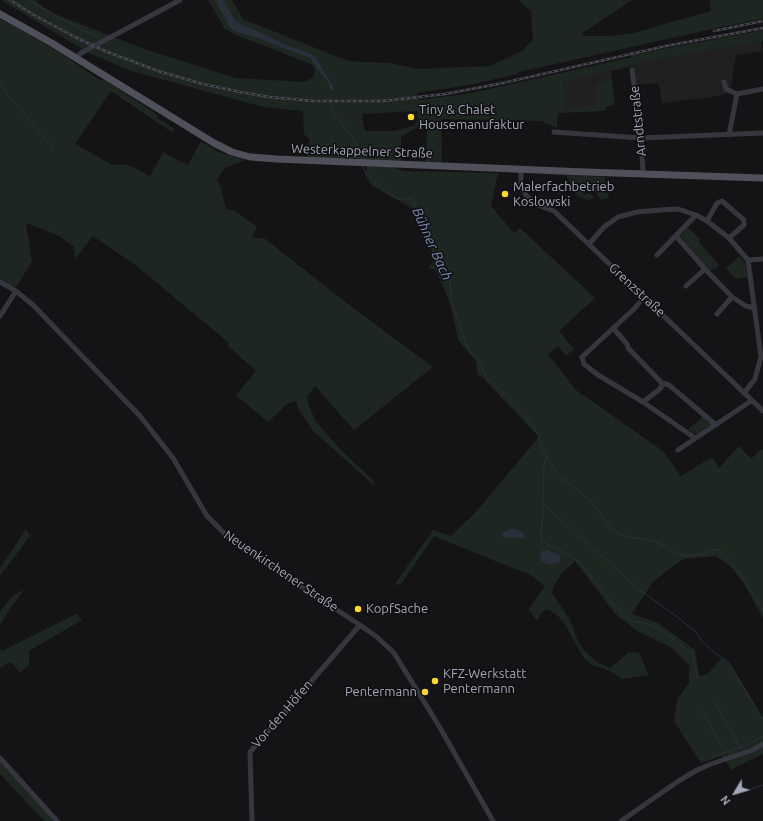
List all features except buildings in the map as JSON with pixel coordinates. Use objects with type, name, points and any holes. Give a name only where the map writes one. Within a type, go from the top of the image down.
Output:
[{"type":"main road","name":"Westerkappelner Straße","points":[[0,14],[18,22],[204,137],[232,152],[258,158],[763,177]]},
{"type":"main road","points":[[763,177],[763,182]]},
{"type":"street","points":[[76,58],[80,53],[180,0]]},
{"type":"street","name":"Arndtstraße","points":[[632,70],[641,138],[642,173]]},
{"type":"street","points":[[724,82],[726,89],[736,94],[763,89]]},
{"type":"street","points":[[729,135],[736,94]]},
{"type":"street","points":[[554,132],[641,138],[763,133]]},
{"type":"street","name":"Grenzstraße","points":[[521,169],[520,186],[526,195],[535,204],[554,211],[763,411]]},
{"type":"street","points":[[707,221],[717,203],[722,201],[744,220],[744,225],[729,238]]},
{"type":"street","points":[[589,244],[604,228],[618,217],[637,212],[678,210],[696,215],[707,221],[729,238],[748,260],[761,357],[755,378],[744,393]]},
{"type":"street","points":[[657,255],[696,215]]},
{"type":"street","points":[[676,236],[732,297],[746,306],[754,308]]},
{"type":"street","points":[[748,260],[763,259]]},
{"type":"street","points":[[686,286],[705,269]]},
{"type":"street","name":"Neuenkirchener Straße","points":[[0,282],[16,291],[33,305],[140,416],[169,452],[207,516],[222,532],[239,546],[360,625],[377,637],[394,653],[493,821]]},
{"type":"street","points":[[0,316],[16,291]]},
{"type":"street","points":[[644,297],[634,309],[582,357],[584,364],[598,375],[643,402],[695,438]]},
{"type":"street","points":[[717,314],[732,297]]},
{"type":"street","points":[[613,328],[627,344],[628,348],[662,383],[669,385],[716,425]]},
{"type":"street","points":[[643,402],[661,388],[662,383]]},
{"type":"street","points":[[678,450],[752,401]]},
{"type":"street","name":"Vor den Höfen","points":[[252,821],[250,752],[360,625]]},
{"type":"street","points":[[621,821],[697,770],[753,750],[763,744]]},
{"type":"street","points":[[0,758],[56,821]]},
{"type":"shaded area","points":[[1,0],[35,0],[50,12],[144,49],[236,78],[306,82],[313,77],[315,71],[313,65],[236,35],[225,29],[208,0],[232,0],[243,19],[348,61],[389,63],[418,69],[490,66],[522,51],[533,40],[531,12],[519,0],[632,0],[581,34],[584,36],[611,36],[635,33],[711,11],[710,0],[763,0],[763,19],[519,72],[517,74],[474,84],[417,93],[419,100],[472,93],[632,57],[632,55],[763,30],[763,41],[633,64],[633,66],[563,82],[566,108],[596,105],[595,84],[612,79],[615,104],[606,107],[605,111],[558,113],[557,128],[541,121],[441,119],[442,163],[426,162],[427,121],[401,137],[401,162],[308,157],[309,139],[304,134],[303,111],[263,107],[131,71],[89,53]],"holes":[[[417,111],[418,120],[413,126],[394,131],[365,131],[362,114]]]},
{"type":"shaded area","points":[[216,0],[223,0],[235,20],[242,25],[283,44],[311,54],[318,61],[333,86],[333,90],[330,90],[329,84],[310,58],[234,31],[228,24]]},
{"type":"shaded area","points":[[0,19],[59,52],[101,81],[103,79],[158,115],[157,117],[175,129],[173,133],[111,91],[75,144],[112,165],[128,165],[150,176],[163,152],[188,165],[201,141],[218,152],[245,160],[225,168],[216,180],[220,184],[226,209],[234,210],[257,227],[252,238],[264,238],[348,304],[433,367],[354,430],[315,386],[307,397],[309,407],[317,423],[342,451],[373,480],[376,487],[312,430],[299,410],[296,401],[287,404],[268,422],[236,395],[256,371],[228,346],[229,343],[134,264],[93,236],[75,259],[74,247],[59,236],[27,223],[32,261],[17,286],[14,287],[0,279]]},
{"type":"shaded area","points":[[761,41],[762,51],[736,55],[730,92],[719,96],[662,103],[659,83],[636,85],[633,64]]},
{"type":"shaded area","points":[[611,71],[612,79],[596,84],[597,105],[566,108],[563,82]]},
{"type":"shaded area","points":[[367,166],[391,167],[404,171],[498,173],[491,206],[514,233],[520,228],[595,298],[559,331],[574,349],[566,356],[558,346],[548,354],[576,390],[663,451],[681,476],[712,457],[719,468],[739,446],[751,459],[761,449],[763,450],[763,618],[743,582],[729,565],[715,556],[684,559],[677,563],[653,582],[632,614],[658,623],[695,650],[699,676],[708,674],[722,657],[733,668],[763,719],[763,754],[730,770],[729,765],[721,756],[701,763],[674,721],[677,700],[689,683],[689,665],[672,648],[639,632],[616,615],[575,561],[562,573],[554,586],[552,593],[570,620],[577,639],[584,650],[597,662],[610,668],[629,652],[639,653],[649,675],[622,679],[608,670],[592,665],[583,657],[559,617],[549,610],[544,610],[537,620],[528,610],[545,586],[529,574],[434,536],[401,584],[394,585],[433,530],[451,536],[473,515],[539,437],[483,378],[477,374],[476,361],[459,341],[449,301],[436,270],[429,268],[434,260],[429,239],[415,210],[371,185],[365,174]],"holes":[[[544,550],[557,554],[556,564],[547,564],[542,562]]]},
{"type":"shaded area","points":[[566,175],[604,177],[609,198],[601,200],[595,191],[591,191],[589,187],[582,189],[584,195],[589,193],[593,196],[593,199],[588,200],[577,196]]},
{"type":"shaded area","points":[[688,228],[700,239],[699,242],[719,265],[714,269],[713,268],[710,271],[680,236]]},
{"type":"shaded area","points":[[740,256],[745,263],[748,279],[746,277],[735,279],[726,268]]},
{"type":"shaded area","points":[[703,417],[712,424],[698,433],[694,433],[688,429]]},
{"type":"shaded area","points":[[26,529],[30,536],[0,576],[0,568]]},
{"type":"shaded area","points":[[513,529],[524,534],[523,539],[511,537],[505,538],[501,536],[504,532]]},
{"type":"shaded area","points":[[548,550],[559,555],[559,563],[547,564],[542,562],[540,557],[542,551]]},
{"type":"shaded area","points":[[25,590],[19,596],[0,625],[0,612],[13,595]]},
{"type":"shaded area","points":[[76,614],[82,620],[29,651],[29,665],[20,673],[11,662],[0,668],[0,648],[2,651]]},
{"type":"shaded area","points":[[0,758],[57,821],[44,821],[0,774]]},
{"type":"waterway","points":[[28,0],[80,29],[101,38]]},
{"type":"waterway","points":[[0,83],[6,93],[54,149]]},
{"type":"waterway","name":"Bühner Bach","points":[[332,108],[334,114],[354,139],[362,159]]},
{"type":"waterway","name":"Bühner Bach","points":[[363,166],[365,172],[386,192],[399,199],[410,199],[414,203],[420,217],[427,226],[432,237],[434,255],[450,281],[451,300],[468,349],[480,362],[487,378],[502,391],[531,423],[538,435],[543,450],[557,474],[591,501],[611,528],[621,535],[655,541],[675,553],[688,556],[704,554],[711,549],[719,550],[746,582],[763,611]]},
{"type":"waterway","points":[[546,458],[544,466],[543,504],[641,591],[696,632],[701,640],[729,663],[763,719]]},
{"type":"waterway","points":[[543,505],[541,541],[578,561],[611,601],[629,619],[651,625],[672,638],[688,651],[693,656],[698,680]]},
{"type":"waterway","points":[[715,702],[740,748]]},
{"type":"waterway","points":[[701,708],[725,752]]},
{"type":"waterway","points":[[711,757],[745,746],[763,737]]},
{"type":"waterway","points":[[735,795],[763,785]]},
{"type":"railway","points":[[10,0],[75,37],[105,51],[158,71],[203,84],[240,92],[269,97],[314,101],[383,101],[445,94],[503,83],[666,46],[763,28]]},
{"type":"railway","points":[[714,31],[763,21]]},
{"type":"place","name":"Tiny & Chalet Housemanufaktur","points":[[411,117]]},
{"type":"place","name":"Malerfachbetrieb Koslowski","points":[[505,194]]},
{"type":"place","name":"KopfSache","points":[[358,609]]},
{"type":"place","name":"KFZ-Werkstatt Pentermann","points":[[435,681]]},
{"type":"place","name":"Pentermann","points":[[425,692]]}]
